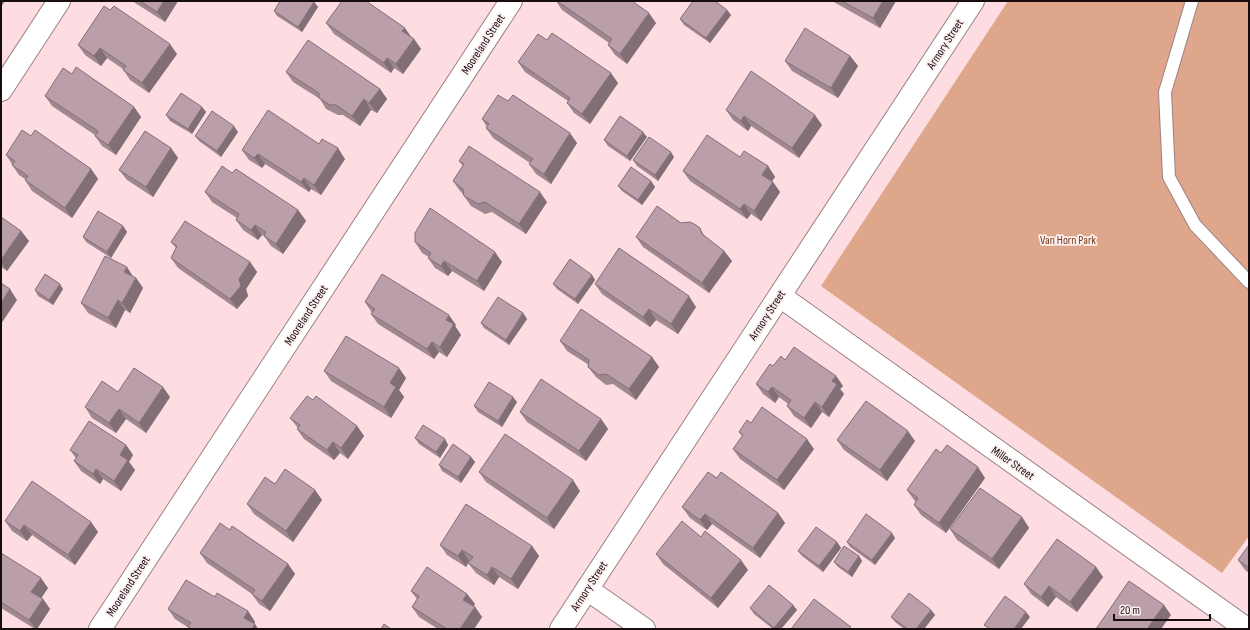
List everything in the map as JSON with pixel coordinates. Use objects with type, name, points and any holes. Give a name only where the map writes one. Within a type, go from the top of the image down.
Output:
[{"type":"street","points":[[1,90],[59,1]]},
{"type":"street","name":"Mooreland Street","points":[[100,629],[511,1]]},
{"type":"street","name":"Armory Street","points":[[561,629],[973,1]]},
{"type":"street","name":"Miller Street","points":[[780,296],[1247,629]]},
{"type":"street","points":[[587,589],[644,629]]},
{"type":"lane","points":[[1192,1],[1165,92],[1169,177],[1195,225],[1249,282]]},
{"type":"green space","name":"Van Horn Park","points":[[1008,1],[1249,1],[1249,536],[1222,573],[821,286]]},
{"type":"building","points":[[140,1],[164,1],[157,12]]},
{"type":"building","points":[[280,1],[314,2],[298,27],[274,11]]},
{"type":"building","points":[[342,1],[366,1],[405,28],[402,31],[414,39],[396,64],[387,58],[384,63],[326,23]]},
{"type":"building","points":[[557,1],[632,1],[649,13],[620,54],[608,45],[612,39]]},
{"type":"building","points":[[693,1],[715,1],[727,10],[706,38],[680,19]]},
{"type":"building","points":[[842,1],[883,1],[873,18]]},
{"type":"building","points":[[104,6],[110,10],[114,6],[170,44],[142,83],[123,70],[126,66],[100,48],[94,56],[78,45]]},
{"type":"building","points":[[805,28],[850,56],[831,88],[785,61]]},
{"type":"building","points":[[552,33],[611,73],[582,114],[567,103],[570,98],[518,62],[538,34],[547,40]]},
{"type":"building","points":[[308,40],[380,89],[369,103],[364,99],[352,116],[336,105],[330,105],[319,98],[319,93],[286,72]]},
{"type":"building","points":[[76,67],[134,107],[108,145],[95,136],[98,131],[45,96],[63,68],[72,74]]},
{"type":"building","points":[[751,71],[815,115],[792,148],[744,116],[741,121],[726,110]]},
{"type":"building","points":[[181,93],[202,107],[188,129],[166,115]]},
{"type":"building","points":[[498,95],[508,101],[513,95],[570,133],[544,174],[529,164],[533,159],[486,128],[489,124],[482,119]]},
{"type":"building","points":[[268,110],[319,144],[322,139],[338,148],[314,185],[304,178],[301,182],[258,154],[254,158],[242,150]]},
{"type":"building","points":[[212,111],[234,126],[217,151],[195,136]]},
{"type":"building","points":[[620,116],[643,132],[627,156],[604,140]]},
{"type":"building","points":[[22,130],[31,136],[35,130],[91,169],[65,208],[25,180],[28,176],[12,165],[15,161],[6,155]]},
{"type":"building","points":[[145,131],[171,148],[146,187],[119,170]]},
{"type":"building","points":[[707,135],[740,157],[744,151],[768,166],[762,175],[773,182],[754,211],[744,204],[740,209],[683,171]]},
{"type":"building","points":[[649,137],[671,152],[655,175],[633,160]]},
{"type":"building","points":[[469,146],[540,192],[519,224],[485,202],[478,204],[464,196],[463,189],[453,181],[464,164],[459,161]]},
{"type":"building","points":[[222,166],[232,173],[236,169],[298,210],[276,244],[264,236],[266,232],[255,225],[251,230],[236,220],[239,214],[205,192]]},
{"type":"building","points":[[631,167],[651,181],[638,200],[618,186]]},
{"type":"building","points":[[657,206],[681,223],[690,222],[696,225],[700,228],[702,234],[724,251],[702,283],[636,237]]},
{"type":"building","points":[[430,208],[495,252],[477,281],[444,261],[441,266],[428,258],[431,253],[415,242],[415,233]]},
{"type":"building","points":[[98,211],[123,226],[107,252],[83,237]]},
{"type":"building","points":[[1,217],[21,231],[1,260]]},
{"type":"building","points":[[185,221],[250,262],[239,279],[241,286],[230,299],[171,258],[177,246],[171,242]]},
{"type":"building","points":[[619,248],[689,296],[671,324],[649,309],[643,317],[595,284]]},
{"type":"building","points":[[105,256],[127,267],[124,272],[136,278],[122,303],[118,300],[108,318],[81,303]]},
{"type":"building","points":[[570,259],[592,275],[575,299],[553,284]]},
{"type":"building","points":[[45,274],[60,284],[49,300],[35,290]]},
{"type":"building","points":[[382,274],[449,315],[446,320],[454,324],[440,347],[432,342],[427,349],[371,314],[375,309],[365,302]]},
{"type":"building","points":[[1,283],[10,289],[1,303]]},
{"type":"building","points":[[498,297],[523,313],[506,340],[481,323]]},
{"type":"building","points":[[581,309],[652,357],[629,389],[606,374],[599,375],[588,367],[589,360],[560,341]]},
{"type":"building","points":[[346,336],[399,368],[390,383],[396,387],[384,407],[324,371]]},
{"type":"building","points":[[794,347],[836,376],[832,381],[837,384],[822,407],[815,402],[804,418],[787,406],[791,400],[772,387],[768,392],[756,384],[770,364],[773,366],[781,356],[785,360]]},
{"type":"building","points":[[134,368],[163,387],[139,423],[119,409],[109,423],[85,407],[102,381],[118,392]]},
{"type":"building","points":[[541,379],[601,419],[579,451],[520,412]]},
{"type":"building","points":[[489,382],[513,397],[498,421],[474,406]]},
{"type":"building","points":[[307,396],[313,400],[316,396],[357,426],[341,448],[333,442],[327,450],[297,429],[300,425],[290,418]]},
{"type":"building","points":[[866,401],[908,431],[880,470],[837,440]]},
{"type":"building","points":[[762,407],[807,439],[777,480],[733,449],[743,435],[739,432],[747,420],[751,423]]},
{"type":"building","points":[[89,421],[126,445],[120,455],[128,460],[114,481],[96,469],[93,474],[74,461],[78,455],[70,450]]},
{"type":"building","points":[[423,425],[445,439],[436,452],[415,438]]},
{"type":"building","points":[[505,434],[573,480],[547,518],[479,472]]},
{"type":"building","points":[[453,444],[471,457],[458,477],[439,465]]},
{"type":"building","points":[[947,445],[978,467],[939,523],[914,505],[918,498],[907,490],[936,449],[941,453]]},
{"type":"building","points":[[285,469],[315,490],[286,531],[247,504],[265,477],[275,484]]},
{"type":"building","points":[[708,472],[717,478],[721,472],[778,513],[753,548],[705,514],[700,520],[682,507]]},
{"type":"building","points":[[32,481],[91,522],[68,555],[24,525],[20,531],[5,521]]},
{"type":"building","points":[[980,488],[1022,517],[992,559],[950,529]]},
{"type":"building","points":[[466,504],[532,546],[511,579],[492,567],[487,575],[468,563],[473,557],[462,550],[458,556],[440,545]]},
{"type":"building","points":[[866,514],[892,533],[872,560],[847,542]]},
{"type":"building","points":[[682,521],[701,537],[705,531],[741,560],[711,598],[656,554]]},
{"type":"building","points":[[220,523],[230,530],[232,526],[288,564],[262,601],[252,594],[255,590],[200,553]]},
{"type":"building","points":[[816,527],[837,542],[819,566],[798,551]]},
{"type":"building","points":[[1057,539],[1096,567],[1070,602],[1049,586],[1041,597],[1024,584]]},
{"type":"building","points":[[1249,545],[1249,568],[1238,560]]},
{"type":"building","points":[[844,546],[859,556],[848,572],[834,562]]},
{"type":"building","points":[[1,553],[41,578],[31,592],[43,599],[29,620],[1,602]]},
{"type":"building","points":[[427,567],[467,594],[463,600],[475,607],[460,629],[447,629],[412,607],[419,596],[411,591]]},
{"type":"building","points":[[186,580],[215,597],[217,593],[248,611],[244,618],[255,624],[252,629],[193,629],[188,627],[191,623],[168,609]]},
{"type":"building","points":[[1129,581],[1164,605],[1147,629],[1096,629]]},
{"type":"building","points":[[769,585],[793,605],[774,628],[750,608]]},
{"type":"building","points":[[909,593],[931,610],[916,629],[908,629],[891,617]]},
{"type":"building","points":[[1005,596],[1026,612],[1014,629],[990,629],[984,625]]},
{"type":"building","points":[[814,599],[851,627],[849,629],[791,629]]},
{"type":"building","points":[[384,624],[391,629],[381,629]]}]
